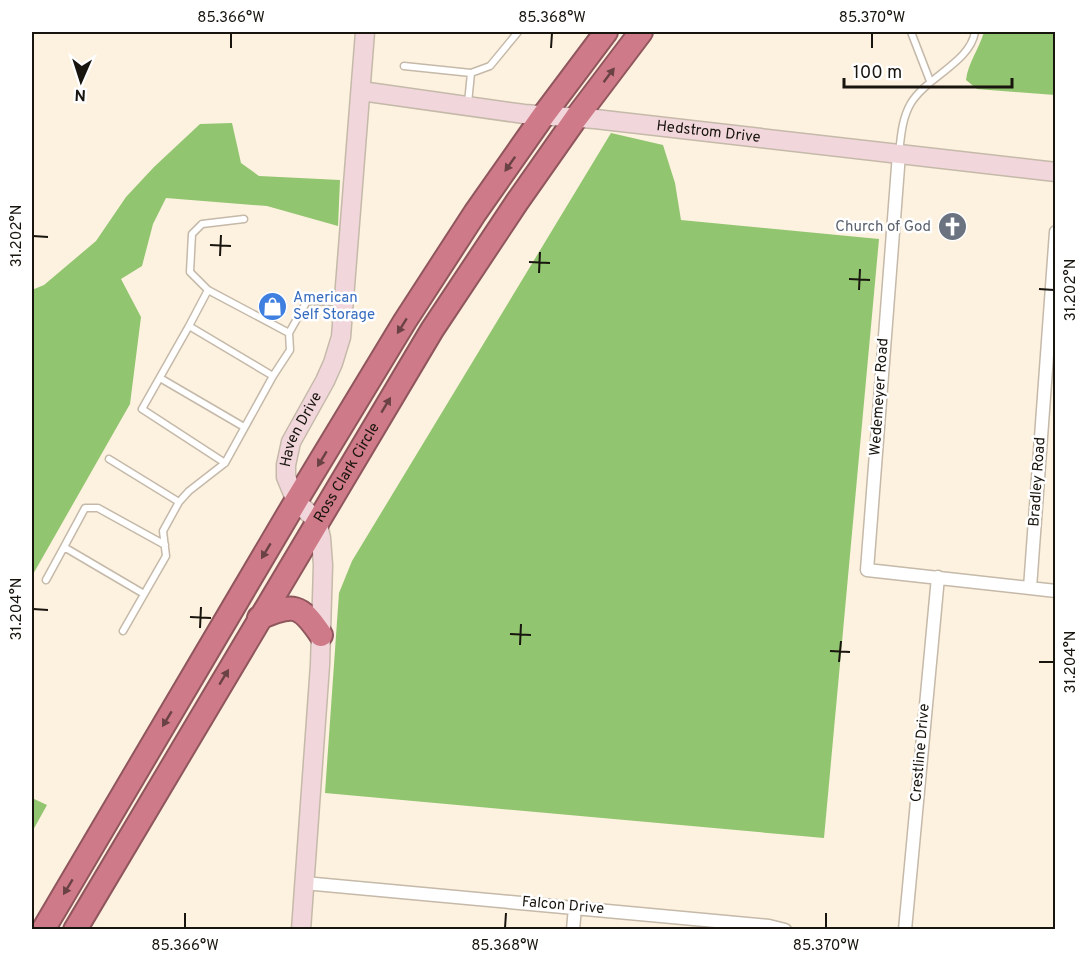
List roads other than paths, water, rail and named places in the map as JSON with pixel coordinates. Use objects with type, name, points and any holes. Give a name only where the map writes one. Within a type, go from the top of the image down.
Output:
[{"type":"highway","name":"Ross Clark Circle","points":[[43,930],[405,321],[475,213],[606,32]]},
{"type":"highway","name":"Ross Clark Circle","points":[[75,930],[432,330],[504,220],[576,118],[641,32]]},
{"type":"highway","points":[[259,618],[282,608],[294,608],[308,616],[321,635]]},
{"type":"highway","points":[[106,824],[130,837]]},
{"type":"street","name":"Haven Drive","points":[[317,521],[296,501],[286,477],[288,452],[298,428],[333,363],[341,337],[364,32]]},
{"type":"street","name":"Hedstrom Drive","points":[[361,91],[543,116],[1056,172]]},
{"type":"street","name":"Wedemeyer Road","points":[[899,154],[867,570],[938,577]]},
{"type":"street","name":"Bradley Road","points":[[1030,588],[1056,232]]},
{"type":"street","points":[[301,930],[321,635],[323,565],[317,521]]},
{"type":"street","points":[[938,577],[1056,591]]},
{"type":"street","name":"Crestline Drive","points":[[905,930],[938,577]]},
{"type":"street","name":"Falcon Drive","points":[[304,883],[575,907],[769,926],[785,930]]},
{"type":"street","points":[[573,930],[575,907]]},
{"type":"lane","points":[[404,66],[471,73],[490,66],[518,32]]},
{"type":"lane","points":[[911,32],[930,81]]},
{"type":"lane","points":[[899,154],[905,116],[911,104],[930,81],[969,49],[975,32]]},
{"type":"lane","points":[[467,106],[471,73]]},
{"type":"lane","points":[[244,219],[202,224],[192,234],[190,272],[208,290],[288,333]]},
{"type":"lane","points":[[208,290],[142,409],[225,463]]},
{"type":"lane","points":[[123,632],[166,556],[163,531],[178,501],[225,463],[243,427],[290,350],[288,333],[307,301],[345,302]]},
{"type":"lane","points":[[189,326],[273,376]]},
{"type":"lane","points":[[160,378],[243,427]]},
{"type":"lane","points":[[110,459],[178,501]]},
{"type":"lane","points":[[46,580],[85,508],[98,508],[165,545]]},
{"type":"lane","points":[[64,547],[144,594]]},
{"type":"place","name":"Church of God","points":[[952,227]]},
{"type":"place","name":"American Self Storage","points":[[272,307]]}]
